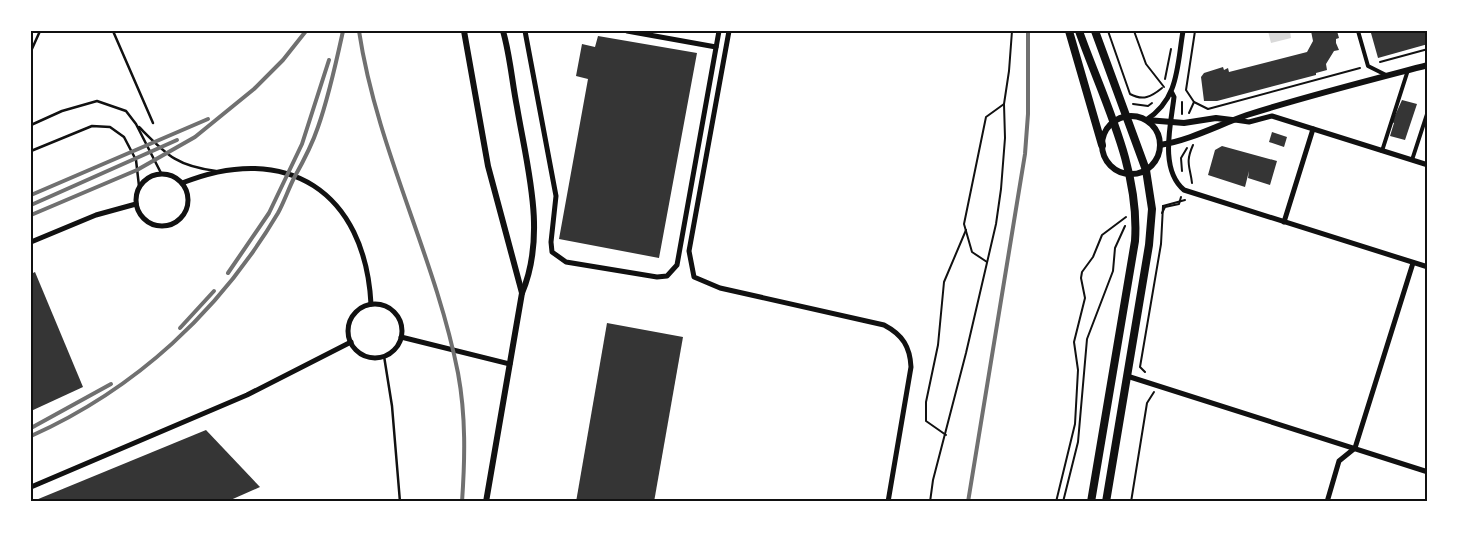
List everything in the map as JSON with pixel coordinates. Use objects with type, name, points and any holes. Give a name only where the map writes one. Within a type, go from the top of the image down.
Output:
[{"type":"main road","points":[[1069,31],[1102,145]]},
{"type":"main road","points":[[1079,31],[1130,174],[1136,221],[1135,241],[1091,502]]},
{"type":"main road","points":[[1096,31],[1146,170],[1150,188],[1152,226],[1106,502]]},
{"type":"street","points":[[464,31],[488,166],[522,293]]},
{"type":"street","points":[[486,502],[522,293],[532,263],[533,208],[503,31]]},
{"type":"street","points":[[525,31],[556,196],[551,242],[552,252],[556,258],[566,262],[657,277],[667,276],[677,265],[719,31]]},
{"type":"street","points":[[627,31],[716,47]]},
{"type":"street","points":[[729,31],[689,251],[694,277],[720,288],[884,325],[896,331],[905,341],[910,354],[911,367],[888,502]]},
{"type":"street","points":[[1146,120],[1162,107],[1172,93],[1183,31]]},
{"type":"street","points":[[1358,31],[1368,66],[1386,75]]},
{"type":"street","points":[[1160,145],[1169,144],[1219,128],[1232,120],[1386,75],[1428,65]]},
{"type":"street","points":[[1382,151],[1408,70]]},
{"type":"street","points":[[1172,93],[1174,97],[1169,154],[1174,178],[1184,190],[1428,267]]},
{"type":"street","points":[[1412,160],[1428,111]]},
{"type":"street","points":[[1146,120],[1157,130],[1160,145],[1153,164],[1146,170],[1130,174],[1120,172],[1111,166],[1103,153],[1102,145],[1104,133],[1112,123],[1126,116],[1171,122],[1190,122],[1216,118],[1248,122],[1272,116],[1428,165]]},
{"type":"street","points":[[1284,222],[1313,129]]},
{"type":"street","points":[[1160,145],[1169,154]]},
{"type":"street","points":[[182,183],[218,171],[247,167],[268,168],[295,177],[327,196],[340,209],[360,244],[366,262],[371,304]]},
{"type":"street","points":[[161,173],[169,174],[182,183],[187,191],[187,208],[183,216],[168,225],[151,224],[138,212],[136,204],[139,186],[145,179],[161,173]]},
{"type":"street","points":[[31,242],[96,215],[136,204]]},
{"type":"street","points":[[1326,502],[1339,461],[1355,448],[1413,263]]},
{"type":"street","points":[[380,304],[395,312],[400,319],[401,337],[398,345],[384,356],[376,358],[361,354],[350,342],[348,326],[351,318],[363,306],[380,304]]},
{"type":"street","points":[[401,337],[510,364]]},
{"type":"street","points":[[31,487],[247,395],[350,342]]},
{"type":"street","points":[[1127,376],[1428,472]]},
{"type":"lane","points":[[31,51],[40,31]]},
{"type":"lane","points":[[113,31],[153,123]]},
{"type":"lane","points":[[31,125],[62,111],[97,101],[126,111],[136,124],[178,163],[192,168],[218,171]]},
{"type":"lane","points":[[136,124],[161,173]]},
{"type":"lane","points":[[31,151],[92,126],[110,127],[124,137],[136,160],[139,186]]},
{"type":"lane","points":[[384,356],[392,406],[400,502]]},
{"type":"path","points":[[930,502],[933,480],[946,435],[987,262],[1001,189],[1005,138],[1004,104],[1012,31]]},
{"type":"path","points":[[1108,31],[1130,94],[1139,99],[1148,98],[1164,87],[1172,40]]},
{"type":"path","points":[[1134,31],[1146,64],[1164,87]]},
{"type":"path","points":[[1195,31],[1186,90],[1194,102],[1208,109],[1428,49]]},
{"type":"path","points":[[1189,113],[1194,102]]},
{"type":"path","points":[[987,262],[972,252],[964,224],[986,117],[1004,104]]},
{"type":"path","points":[[1192,187],[1187,165],[1194,143]]},
{"type":"path","points":[[1158,214],[1163,212],[1165,207],[1179,204],[1182,194]]},
{"type":"path","points":[[1158,207],[1188,200],[1189,196]]},
{"type":"path","points":[[1131,502],[1147,403],[1156,385],[1156,378],[1143,372],[1140,367],[1161,244],[1163,206]]},
{"type":"path","points":[[1056,502],[1075,424],[1078,370],[1074,342],[1085,298],[1081,278],[1082,272],[1093,257],[1102,235],[1129,215]]},
{"type":"path","points":[[1063,502],[1078,442],[1087,339],[1113,271],[1115,248],[1123,228],[1130,223]]},
{"type":"path","points":[[946,435],[926,421],[926,402],[938,345],[944,282],[966,230]]},
{"type":"shaded area","points":[[1268,31],[1290,31],[1291,38],[1271,43]]},
{"type":"building","points":[[1311,31],[1337,31],[1339,38],[1336,39],[1336,43],[1339,50],[1334,51],[1326,64],[1327,70],[1316,73],[1316,75],[1217,101],[1204,101],[1201,77],[1204,73],[1223,67],[1224,70],[1228,68],[1229,72],[1307,52],[1313,41]]},
{"type":"building","points":[[1376,31],[1428,31],[1428,44],[1378,58],[1371,33]]},
{"type":"building","points":[[598,36],[697,53],[659,258],[559,239],[588,79],[576,76],[582,44],[595,47]]},
{"type":"building","points":[[1402,100],[1417,104],[1405,140],[1390,136],[1394,123],[1392,122]]},
{"type":"building","points":[[1272,132],[1287,137],[1284,147],[1269,142]]},
{"type":"building","points":[[1222,146],[1277,161],[1270,185],[1248,178],[1249,171],[1245,187],[1208,175],[1215,150]]},
{"type":"building","points":[[35,272],[83,387],[31,411],[31,274]]},
{"type":"building","points":[[607,323],[683,337],[654,502],[576,502]]},
{"type":"building","points":[[206,430],[260,487],[226,502],[31,502]]},
{"type":"railway","points":[[31,215],[137,170],[195,137],[254,89],[283,60],[306,31]]},
{"type":"railway","points":[[31,436],[69,417],[106,395],[140,371],[172,344],[230,283],[278,213],[310,147],[326,103],[343,31]]},
{"type":"railway","points":[[359,31],[367,75],[379,118],[435,287],[458,373],[461,389],[464,438],[462,502]]},
{"type":"railway","points":[[968,502],[1025,154],[1028,114],[1028,31]]},
{"type":"railway","points":[[228,273],[269,213],[302,144],[329,60]]},
{"type":"railway","points":[[31,195],[208,119]]},
{"type":"railway","points":[[31,205],[177,140]]},
{"type":"railway","points":[[180,328],[214,291]]},
{"type":"railway","points":[[31,428],[111,384]]}]
